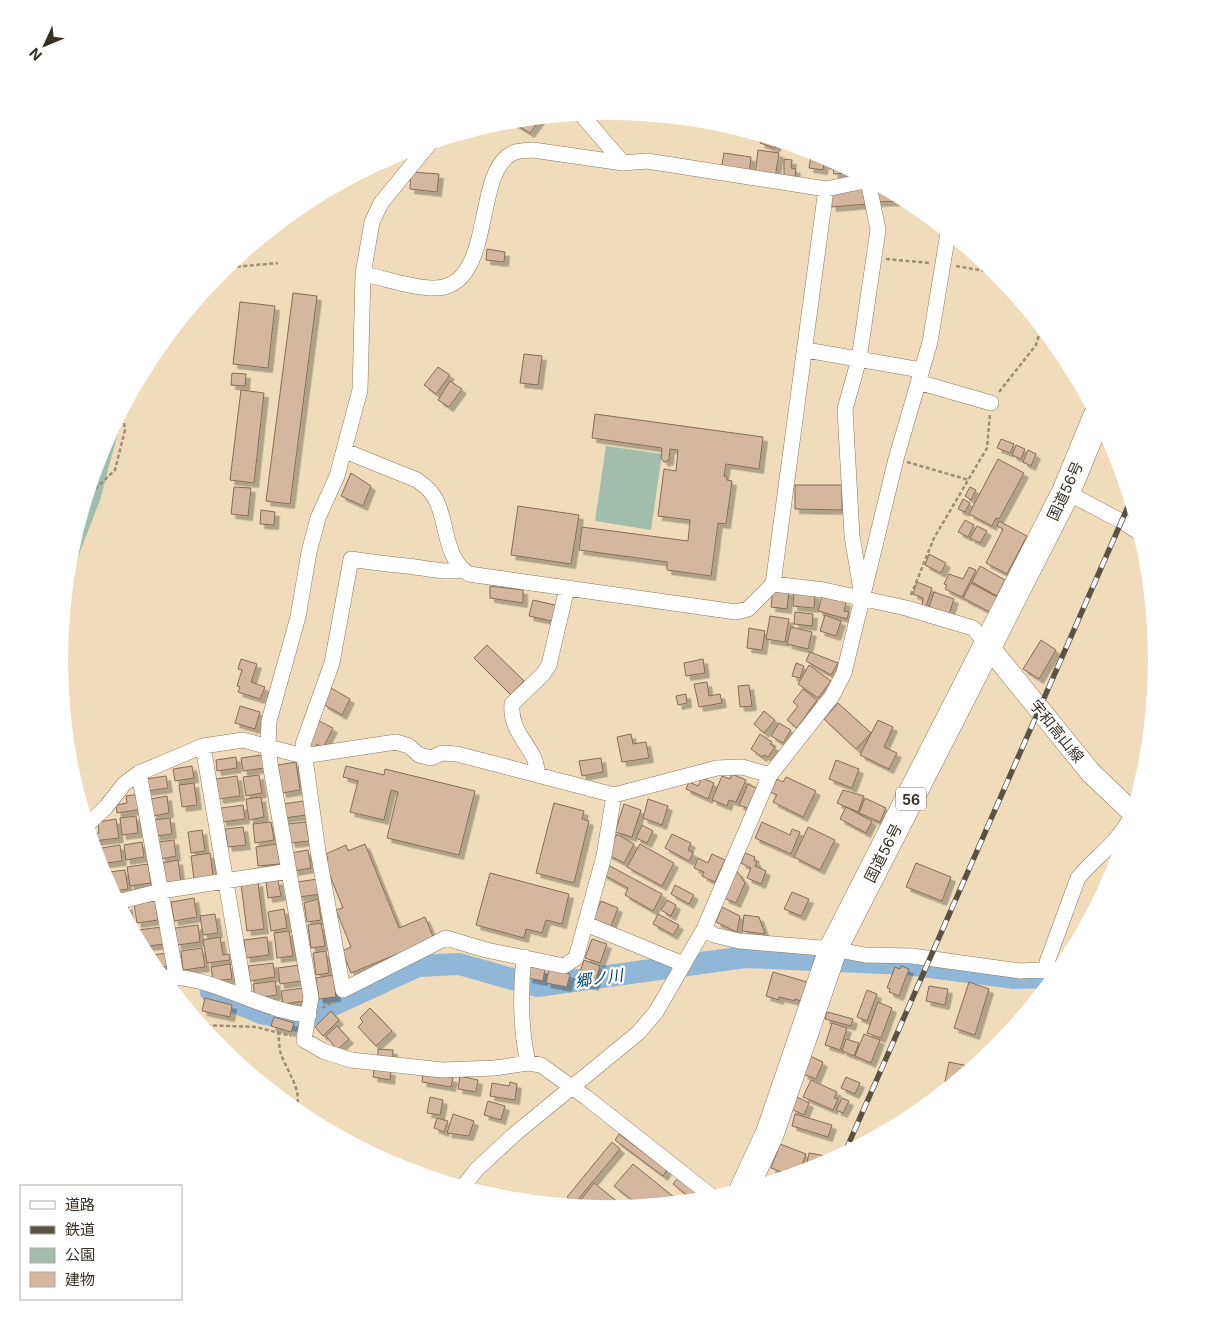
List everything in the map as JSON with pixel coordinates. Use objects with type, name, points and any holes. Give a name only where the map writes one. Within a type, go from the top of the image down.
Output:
[{"type":"highway","name":"国道56号","points":[[747,1182],[770,1133],[833,949],[1066,492],[1094,425]]},
{"type":"main road","name":"宇和高山線","points":[[988,646],[1091,773],[1127,807]]},
{"type":"street","points":[[587,121],[623,163]]},
{"type":"street","points":[[363,274],[432,288],[451,284],[464,273],[473,260],[496,171],[511,154],[533,150],[623,163],[647,161],[826,189],[858,182]]},
{"type":"street","points":[[422,154],[381,204],[372,222],[363,274],[360,390],[337,476],[318,518],[309,552],[298,617],[269,722],[268,748],[312,997],[304,1040],[323,1051],[351,1060],[442,1070],[495,1068],[528,1063],[541,1065],[705,1191]]},
{"type":"street","points":[[862,597],[852,536],[845,409],[859,359],[878,230],[870,188]]},
{"type":"street","points":[[345,451],[417,480],[427,487],[436,500],[453,556],[462,570],[469,574],[736,612],[748,609],[773,584],[806,350],[826,189]]},
{"type":"street","points":[[467,1182],[476,1170],[516,1133],[638,1032],[656,1012],[704,929],[770,775],[832,696],[844,673],[896,459],[930,342],[947,240]]},
{"type":"street","points":[[806,350],[859,359],[920,376],[991,402]]},
{"type":"street","points":[[1066,492],[1131,528]]},
{"type":"street","points":[[462,570],[446,572],[392,566],[351,558],[332,663],[303,744],[303,756],[342,990],[446,938],[486,950],[564,966],[576,958],[604,856],[614,795]]},
{"type":"street","points":[[773,584],[862,597],[906,608],[973,628],[988,646]]},
{"type":"street","points":[[538,776],[534,758],[520,737],[511,717],[512,704],[550,665],[567,588]]},
{"type":"street","points":[[92,820],[106,807],[124,784],[139,773],[202,746],[243,740],[303,756],[396,742],[409,746],[419,756],[431,758],[442,753],[457,754],[614,795],[717,768],[742,767],[770,775]]},
{"type":"street","points":[[202,746],[244,989],[242,996]]},
{"type":"street","points":[[139,773],[161,891],[169,974]]},
{"type":"street","points":[[1051,967],[1047,962],[1078,878],[1088,866],[1113,845],[1117,839]]},
{"type":"street","points":[[124,901],[161,891],[289,871]]},
{"type":"street","points":[[586,924],[683,964]]},
{"type":"street","points":[[704,929],[714,935],[739,941],[833,949],[865,956],[912,956],[1020,971],[1049,970]]},
{"type":"street","points":[[524,957],[520,988],[520,1012],[528,1063]]},
{"type":"street","points":[[171,978],[242,996],[267,1007],[294,1014],[309,1015]]},
{"type":"path","points":[[238,267],[278,263]]},
{"type":"path","points":[[906,608],[934,538],[987,448],[991,402],[1036,344],[1039,335]]},
{"type":"path","points":[[95,489],[115,470],[125,430],[124,420]]},
{"type":"path","points":[[896,459],[969,480]]},
{"type":"path","points":[[309,1015],[338,1000],[342,990]]},
{"type":"path","points":[[210,1025],[256,1027],[278,1031],[280,1052],[296,1088],[299,1103]]},
{"type":"green space","points":[[118,432],[100,500],[77,558],[96,486]]},
{"type":"green space","points":[[606,446],[662,454],[651,530],[595,521]]},
{"type":"building","points":[[536,125],[530,133],[521,127]]},
{"type":"building","points":[[758,150],[779,153],[775,178],[755,175]]},
{"type":"building","points":[[724,153],[751,157],[749,175],[721,170]]},
{"type":"building","points":[[784,159],[792,160],[791,168],[796,169],[794,182],[784,180]]},
{"type":"building","points":[[810,160],[824,166],[823,170],[809,168]]},
{"type":"building","points":[[411,172],[439,174],[437,192],[410,189]]},
{"type":"building","points":[[865,188],[866,204],[832,207],[830,191]]},
{"type":"building","points":[[874,190],[893,201],[875,202]]},
{"type":"building","points":[[487,249],[505,252],[504,262],[486,260]]},
{"type":"building","points":[[293,293],[317,296],[290,504],[266,501]]},
{"type":"building","points":[[240,302],[275,306],[268,368],[233,364]]},
{"type":"building","points":[[524,354],[542,356],[538,385],[520,383]]},
{"type":"building","points":[[438,367],[450,375],[436,394],[424,385]]},
{"type":"building","points":[[232,373],[246,374],[245,386],[231,385]]},
{"type":"building","points":[[450,381],[462,389],[449,407],[438,400]]},
{"type":"building","points":[[241,390],[264,393],[254,483],[230,480]]},
{"type":"building","points":[[595,414],[763,437],[759,469],[726,464],[724,476],[727,477],[727,480],[732,481],[726,524],[718,523],[711,576],[667,570],[667,562],[579,550],[582,527],[688,541],[690,520],[658,516],[664,469],[676,471],[678,450],[670,449],[669,460],[664,462],[661,458],[662,448],[592,438]]},
{"type":"building","points":[[1001,439],[1014,444],[1010,453],[997,448]]},
{"type":"building","points":[[1016,445],[1025,449],[1021,459],[1012,455]]},
{"type":"building","points":[[1028,450],[1036,454],[1031,466],[1023,462]]},
{"type":"building","points":[[998,459],[1024,473],[999,519],[996,518],[992,526],[969,514]]},
{"type":"building","points":[[351,473],[371,486],[363,506],[341,496]]},
{"type":"building","points":[[795,485],[842,485],[842,510],[795,509]]},
{"type":"building","points":[[234,487],[251,488],[248,516],[231,514]]},
{"type":"building","points":[[970,487],[976,490],[971,500],[965,496]]},
{"type":"building","points":[[963,499],[970,503],[965,512],[958,509]]},
{"type":"building","points":[[518,506],[579,515],[571,564],[511,555]]},
{"type":"building","points":[[261,510],[275,512],[274,525],[260,524]]},
{"type":"building","points":[[965,520],[974,525],[968,537],[958,532]]},
{"type":"building","points":[[999,521],[1027,536],[1007,574],[986,563],[1003,529],[997,526]]},
{"type":"building","points":[[977,526],[987,531],[980,543],[970,538]]},
{"type":"building","points":[[929,554],[946,563],[941,573],[925,565]]},
{"type":"building","points":[[980,566],[1005,580],[997,596],[972,582]]},
{"type":"building","points":[[969,567],[976,570],[962,597],[945,589],[947,585],[944,584],[949,574],[963,579]]},
{"type":"building","points":[[917,582],[932,588],[926,607],[922,606],[923,598],[913,594]]},
{"type":"building","points":[[971,583],[997,597],[990,612],[963,598]]},
{"type":"building","points":[[490,586],[523,590],[523,603],[490,598]]},
{"type":"building","points":[[773,589],[789,591],[787,609],[771,607]]},
{"type":"building","points":[[794,592],[815,594],[814,608],[793,606]]},
{"type":"building","points":[[934,592],[954,599],[949,614],[929,607]]},
{"type":"building","points":[[822,596],[846,602],[844,611],[849,612],[847,619],[818,611]]},
{"type":"building","points":[[533,600],[559,606],[556,622],[529,616]]},
{"type":"building","points":[[795,612],[813,614],[812,626],[794,624]]},
{"type":"building","points":[[825,615],[841,621],[836,636],[820,631]]},
{"type":"building","points":[[770,616],[789,619],[785,642],[766,639]]},
{"type":"building","points":[[791,627],[812,632],[808,649],[787,644]]},
{"type":"building","points":[[749,628],[765,631],[762,650],[747,648]]},
{"type":"building","points":[[1041,640],[1056,650],[1039,679],[1023,669]]},
{"type":"building","points":[[487,645],[524,681],[511,695],[474,658]]},
{"type":"building","points":[[810,652],[838,663],[831,675],[806,661]]},
{"type":"building","points":[[241,659],[257,664],[251,682],[265,687],[260,699],[238,692],[240,687],[237,686],[242,670],[238,669]]},
{"type":"building","points":[[703,659],[705,673],[686,676],[684,663]]},
{"type":"building","points":[[796,663],[804,666],[800,678],[792,676]]},
{"type":"building","points":[[809,665],[831,681],[818,698],[798,684]]},
{"type":"building","points":[[707,682],[709,696],[720,694],[722,703],[699,707],[694,684]]},
{"type":"building","points":[[749,685],[752,706],[740,707],[738,686]]},
{"type":"building","points":[[331,688],[350,699],[342,715],[323,704]]},
{"type":"building","points":[[803,689],[817,700],[797,728],[787,720],[798,706],[793,702]]},
{"type":"building","points":[[686,694],[687,703],[678,705],[676,696]]},
{"type":"building","points":[[838,703],[871,733],[856,749],[824,719]]},
{"type":"building","points":[[240,706],[260,712],[255,729],[235,723]]},
{"type":"building","points":[[764,711],[775,720],[764,733],[754,724]]},
{"type":"building","points":[[317,720],[333,728],[323,748],[317,744],[314,749],[305,744]]},
{"type":"building","points":[[878,720],[893,727],[884,747],[897,753],[889,769],[860,755]]},
{"type":"building","points":[[779,723],[791,730],[783,743],[771,736]]},
{"type":"building","points":[[631,734],[633,744],[646,742],[649,758],[622,762],[617,737]]},
{"type":"building","points":[[760,734],[772,742],[770,744],[775,747],[768,757],[764,755],[762,757],[751,749]]},
{"type":"building","points":[[262,755],[264,768],[243,771],[241,758]]},
{"type":"building","points":[[236,757],[237,768],[217,771],[216,760]]},
{"type":"building","points":[[601,758],[603,772],[582,776],[579,761]]},
{"type":"building","points":[[836,760],[859,769],[852,788],[829,779]]},
{"type":"building","points":[[296,762],[300,790],[282,793],[278,765]]},
{"type":"building","points":[[192,766],[194,778],[175,781],[173,769]]},
{"type":"building","points":[[346,766],[384,775],[385,769],[475,791],[459,855],[387,838],[398,792],[391,790],[384,820],[350,812],[358,781],[343,777]]},
{"type":"building","points":[[732,774],[746,780],[736,802],[729,800],[727,806],[712,800],[722,776],[730,779]]},
{"type":"building","points":[[259,775],[262,793],[246,796],[243,777]]},
{"type":"building","points":[[166,776],[168,788],[147,791],[146,779]]},
{"type":"building","points":[[237,776],[240,796],[219,799],[216,779]]},
{"type":"building","points":[[786,777],[816,791],[803,817],[773,802],[777,795],[770,792],[777,779],[783,782]]},
{"type":"building","points":[[702,778],[714,783],[708,799],[686,789],[689,782],[698,786]]},
{"type":"building","points":[[194,783],[197,805],[182,807],[179,785]]},
{"type":"building","points":[[748,784],[758,789],[749,809],[739,805]]},
{"type":"building","points":[[843,790],[864,796],[858,812],[837,803]]},
{"type":"building","points":[[140,794],[142,809],[117,813],[116,805],[127,803],[126,796]]},
{"type":"building","points":[[167,796],[169,813],[153,816],[150,799]]},
{"type":"building","points":[[261,797],[264,817],[249,820],[246,799]]},
{"type":"building","points":[[865,798],[886,808],[880,822],[859,813]]},
{"type":"building","points":[[648,799],[668,806],[662,825],[643,818]]},
{"type":"building","points":[[304,801],[306,815],[284,818],[282,804]]},
{"type":"building","points":[[554,803],[584,811],[582,819],[589,821],[574,883],[536,873]]},
{"type":"building","points":[[624,804],[641,810],[632,837],[615,832]]},
{"type":"building","points":[[243,805],[245,819],[222,822],[221,808]]},
{"type":"building","points":[[846,807],[872,821],[866,833],[840,819]]},
{"type":"building","points":[[136,816],[138,833],[122,835],[120,818]]},
{"type":"building","points":[[170,818],[172,834],[156,836],[154,820]]},
{"type":"building","points":[[116,819],[119,838],[99,840],[96,834],[99,833],[98,822]]},
{"type":"building","points":[[271,822],[274,840],[255,843],[253,824]]},
{"type":"building","points":[[306,822],[309,841],[291,843],[288,824]]},
{"type":"building","points":[[762,822],[790,835],[792,829],[800,832],[791,854],[755,838]]},
{"type":"building","points":[[642,825],[653,831],[647,843],[636,838]]},
{"type":"building","points":[[243,827],[246,845],[228,847],[225,829]]},
{"type":"building","points":[[808,827],[835,840],[820,870],[794,857]]},
{"type":"building","points":[[202,830],[205,851],[191,853],[188,832]]},
{"type":"building","points":[[617,834],[634,844],[624,863],[607,854]]},
{"type":"building","points":[[672,834],[691,843],[688,850],[693,853],[689,861],[665,848]]},
{"type":"building","points":[[174,840],[176,856],[161,859],[158,842]]},
{"type":"building","points":[[142,842],[144,857],[126,860],[124,845]]},
{"type":"building","points":[[277,844],[280,864],[258,866],[256,847]]},
{"type":"building","points":[[365,844],[399,928],[425,917],[434,939],[351,973],[342,951],[351,947],[336,910],[343,908],[324,861],[328,859],[326,854],[346,845],[348,851]]},
{"type":"building","points":[[640,844],[674,863],[662,886],[627,867]]},
{"type":"building","points":[[120,845],[122,861],[107,863],[102,848]]},
{"type":"building","points":[[308,850],[311,868],[294,871],[291,853]]},
{"type":"building","points":[[210,853],[213,876],[194,879],[191,856]]},
{"type":"building","points":[[745,853],[755,857],[754,860],[757,862],[755,866],[766,871],[761,884],[747,878],[751,868],[741,863]]},
{"type":"building","points":[[712,854],[725,860],[715,882],[702,876],[704,872],[694,868],[698,858],[708,863]]},
{"type":"building","points":[[178,860],[181,882],[166,884],[163,863]]},
{"type":"building","points":[[916,863],[951,877],[942,901],[906,887]]},
{"type":"building","points":[[148,864],[151,883],[130,886],[127,867]]},
{"type":"building","points":[[608,865],[662,894],[653,911],[625,895],[628,888],[602,874]]},
{"type":"building","points":[[125,870],[128,889],[119,890],[111,872]]},
{"type":"building","points":[[737,871],[745,883],[736,903],[724,898]]},
{"type":"building","points":[[490,873],[569,894],[562,924],[546,920],[542,933],[526,929],[524,938],[476,925]]},
{"type":"building","points":[[318,879],[321,894],[299,897],[297,882]]},
{"type":"building","points":[[278,880],[281,896],[268,898],[266,882]]},
{"type":"building","points":[[258,882],[264,929],[247,931],[241,884]]},
{"type":"building","points":[[675,885],[694,895],[689,904],[671,894]]},
{"type":"building","points":[[792,892],[809,899],[801,916],[784,909]]},
{"type":"building","points":[[194,898],[197,917],[174,921],[171,902]]},
{"type":"building","points":[[318,899],[321,920],[307,922],[304,903]]},
{"type":"building","points":[[667,900],[676,905],[671,916],[661,910]]},
{"type":"building","points":[[155,901],[158,920],[137,923],[134,904]]},
{"type":"building","points":[[601,901],[618,908],[611,926],[593,919]]},
{"type":"building","points":[[722,907],[740,916],[737,932],[716,922]]},
{"type":"building","points":[[284,909],[287,928],[271,931],[268,912]]},
{"type":"building","points":[[215,914],[218,933],[203,935],[200,916]]},
{"type":"building","points":[[658,914],[679,925],[673,935],[653,924]]},
{"type":"building","points":[[744,915],[759,917],[765,934],[742,931]]},
{"type":"building","points":[[321,923],[325,946],[311,948],[308,925]]},
{"type":"building","points":[[198,925],[200,942],[177,945],[175,928]]},
{"type":"building","points":[[162,927],[164,944],[150,946],[140,930]]},
{"type":"building","points":[[289,931],[293,956],[277,958],[274,933]]},
{"type":"building","points":[[220,937],[223,955],[229,954],[230,960],[207,963],[203,940]]},
{"type":"building","points":[[267,937],[269,955],[246,958],[244,940]]},
{"type":"building","points":[[592,939],[607,944],[600,963],[585,958]]},
{"type":"building","points":[[202,948],[205,967],[183,970],[181,951]]},
{"type":"building","points":[[326,951],[329,973],[316,975],[313,953]]},
{"type":"building","points":[[166,953],[168,966],[164,967],[156,955]]},
{"type":"building","points":[[584,960],[600,966],[594,986],[577,981]]},
{"type":"building","points":[[273,963],[275,977],[250,981],[248,966]]},
{"type":"building","points":[[230,964],[232,979],[213,981],[211,967]]},
{"type":"building","points":[[299,965],[301,981],[280,984],[278,968]]},
{"type":"building","points":[[530,965],[545,969],[543,981],[528,978]]},
{"type":"building","points":[[901,966],[909,969],[899,996],[889,992],[890,989],[887,988],[895,967],[900,969]]},
{"type":"building","points":[[549,969],[570,974],[567,987],[546,983]]},
{"type":"building","points":[[773,972],[807,982],[801,1001],[779,997],[779,1000],[766,996]]},
{"type":"building","points":[[333,975],[336,997],[319,999],[316,978]]},
{"type":"building","points":[[275,981],[277,995],[255,998],[253,984]]},
{"type":"building","points":[[969,982],[989,989],[975,1035],[954,1028]]},
{"type":"building","points":[[929,986],[948,989],[945,1005],[926,1001]]},
{"type":"building","points":[[303,988],[305,1001],[283,1004],[281,991]]},
{"type":"building","points":[[867,990],[877,994],[867,1021],[857,1017]]},
{"type":"building","points":[[205,998],[232,1005],[230,1017],[202,1011]]},
{"type":"building","points":[[878,1002],[892,1008],[881,1038],[867,1033]]},
{"type":"building","points":[[370,1008],[392,1031],[376,1046],[358,1027],[363,1022],[360,1018]]},
{"type":"building","points":[[331,1011],[339,1020],[323,1036],[315,1027]]},
{"type":"building","points":[[827,1012],[853,1019],[851,1026],[825,1019]]},
{"type":"building","points":[[274,1017],[294,1023],[291,1032],[271,1026]]},
{"type":"building","points":[[832,1023],[847,1028],[840,1050],[825,1045]]},
{"type":"building","points":[[337,1026],[349,1039],[337,1050],[326,1036]]},
{"type":"building","points":[[864,1034],[880,1040],[871,1063],[855,1056]]},
{"type":"building","points":[[846,1039],[859,1043],[854,1056],[842,1051]]},
{"type":"building","points":[[378,1049],[393,1050],[393,1058],[378,1058]]},
{"type":"building","points":[[810,1056],[823,1062],[816,1079],[803,1074]]},
{"type":"building","points":[[949,1062],[965,1065],[964,1066],[945,1081]]},
{"type":"building","points":[[374,1069],[391,1071],[390,1080],[373,1077]]},
{"type":"building","points":[[423,1073],[453,1078],[451,1087],[422,1082]]},
{"type":"building","points":[[460,1076],[478,1080],[476,1092],[458,1089]]},
{"type":"building","points":[[846,1077],[860,1083],[855,1094],[841,1088]]},
{"type":"building","points":[[811,1080],[837,1092],[834,1098],[838,1099],[833,1110],[803,1097]]},
{"type":"building","points":[[510,1082],[517,1084],[515,1100],[490,1096],[492,1083],[509,1086]]},
{"type":"building","points":[[430,1097],[443,1100],[440,1115],[427,1113]]},
{"type":"building","points":[[797,1097],[809,1103],[804,1115],[791,1109]]},
{"type":"building","points":[[842,1098],[849,1101],[843,1113],[836,1110]]},
{"type":"building","points":[[488,1101],[505,1106],[501,1120],[484,1115]]},
{"type":"building","points":[[453,1114],[474,1121],[469,1136],[447,1133]]},
{"type":"building","points":[[795,1114],[832,1125],[828,1137],[792,1126]]},
{"type":"building","points":[[437,1118],[448,1121],[444,1132],[434,1128]]},
{"type":"building","points":[[619,1134],[667,1170],[663,1176],[615,1140]]},
{"type":"building","points":[[612,1142],[620,1149],[578,1199],[567,1197]]},
{"type":"building","points":[[780,1144],[806,1154],[803,1163],[780,1171],[771,1168]]},
{"type":"building","points":[[809,1153],[822,1155],[814,1159],[807,1162]]},
{"type":"building","points":[[633,1164],[672,1196],[631,1199],[614,1186]]},
{"type":"building","points":[[678,1178],[695,1193],[685,1194],[673,1184]]},
{"type":"building","points":[[594,1183],[615,1200],[608,1200],[581,1199]]},
{"type":"waterway","name":"郷ノ川","points":[[211,992],[261,1013],[298,1021],[418,966],[459,964],[537,986],[745,957],[907,964],[1015,978],[1044,977]]},
{"type":"railway","points":[[849,1142],[1126,511]]}]
